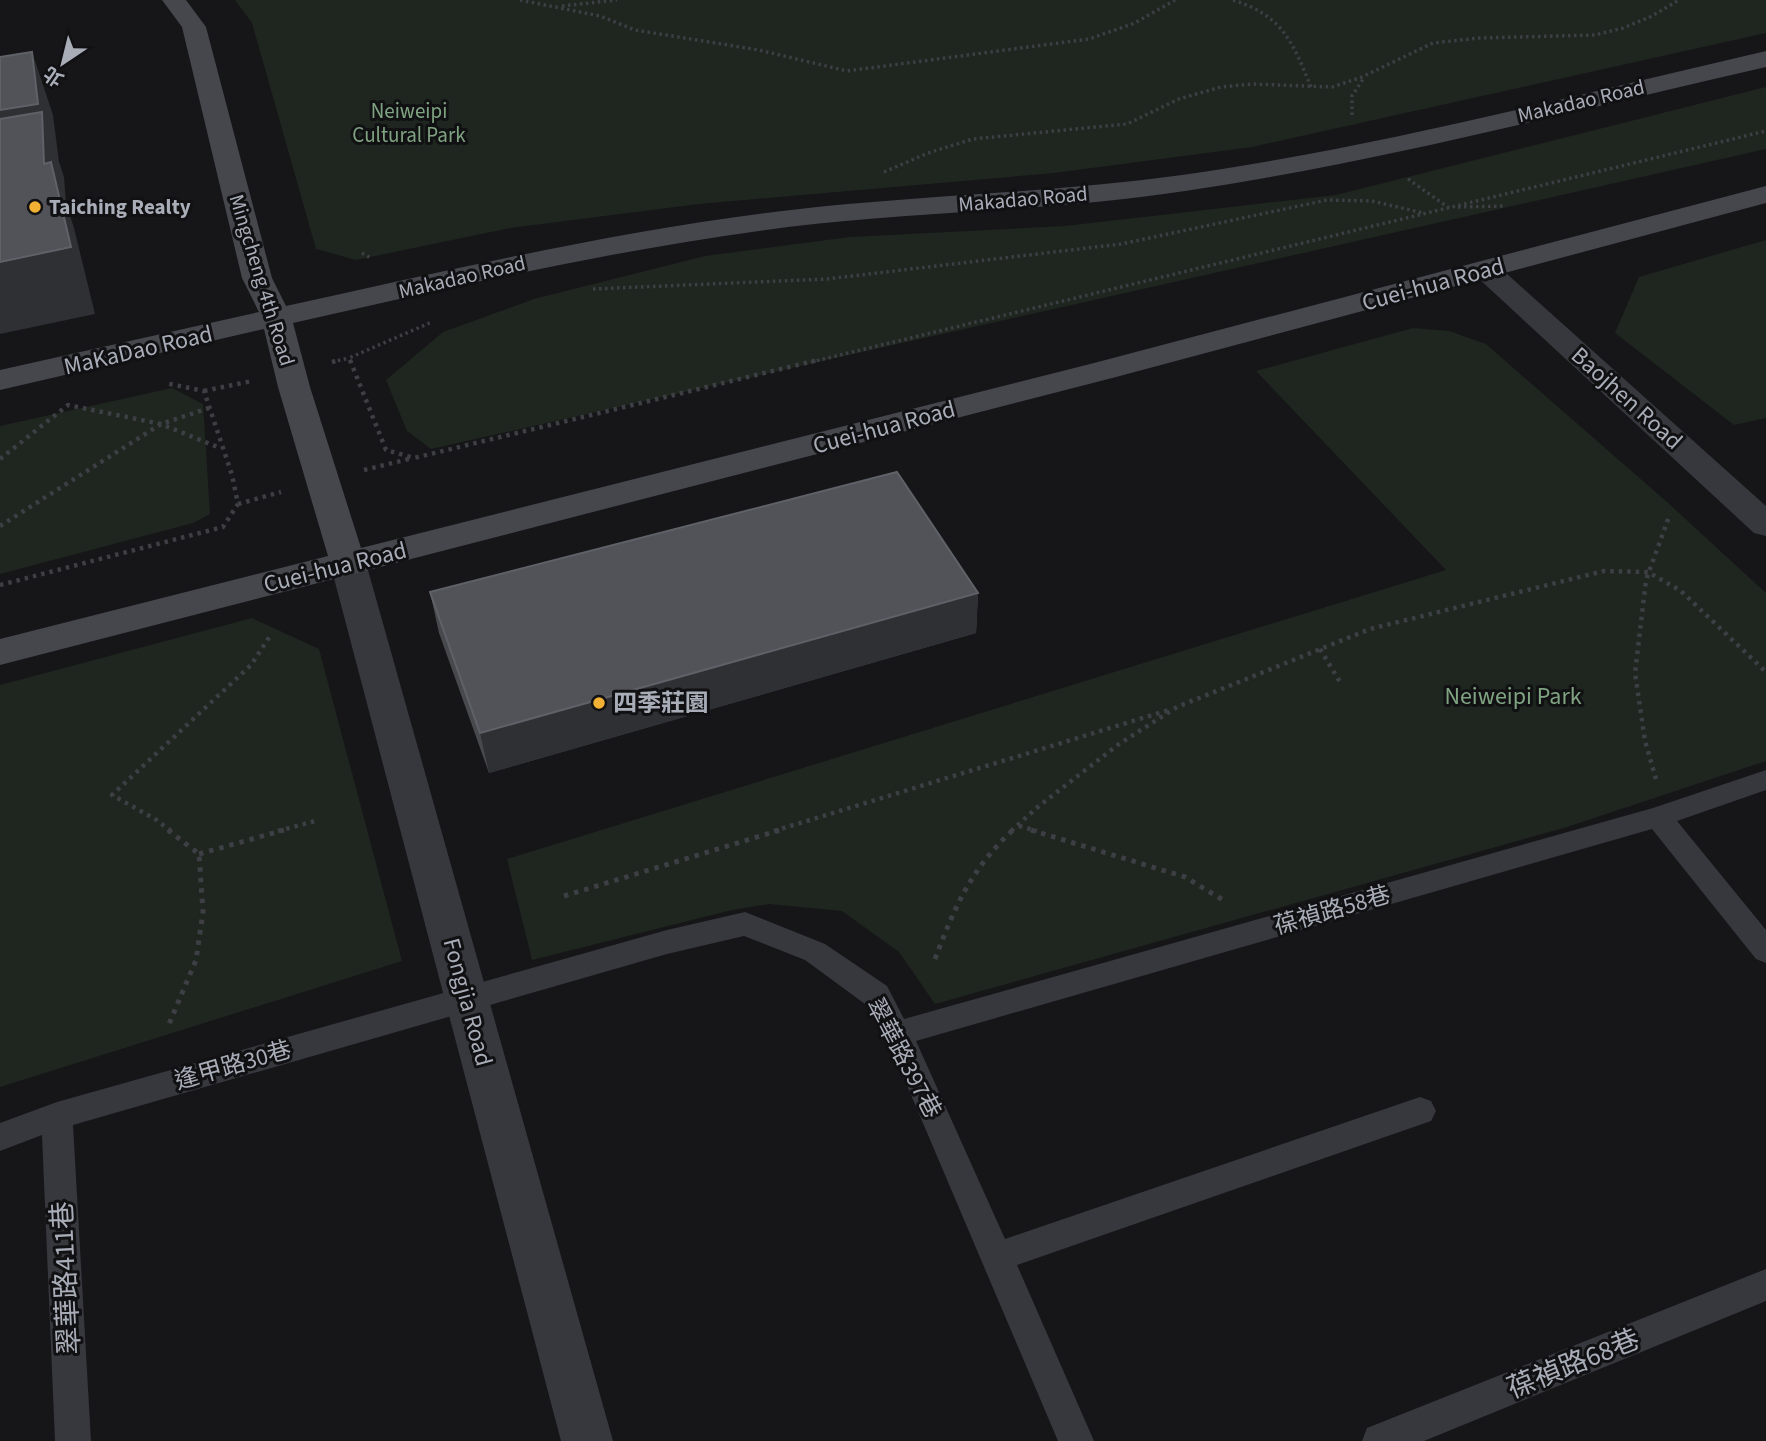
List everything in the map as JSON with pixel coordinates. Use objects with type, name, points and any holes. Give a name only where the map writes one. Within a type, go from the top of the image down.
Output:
[{"type":"street","name":"Mingcheng 4th Road","points":[[174,0],[194,27],[257,278],[277,319],[293,387],[348,563]]},
{"type":"street","name":"Makadao Road","points":[[277,319],[545,258],[737,225],[1050,197],[1179,183],[1278,167],[1390,145],[1766,59]]},
{"type":"street","name":"Cuei-hua Road","points":[[0,652],[1488,271],[1766,194]]},
{"type":"street","name":"Baojhen Road","points":[[1488,271],[1766,525]]},
{"type":"street","name":"MaKaDao Road","points":[[0,380],[277,319]]},
{"type":"street","name":"Fongjia Road","points":[[348,563],[587,1441]]},
{"type":"lane","name":"葆禎路58巷","points":[[897,1034],[1662,816],[1766,780]]},
{"type":"lane","points":[[1662,816],[1766,951]]},
{"type":"lane","name":"翠華路397巷","points":[[467,998],[667,942],[744,924],[815,952],[876,995],[917,1073],[1076,1441]]},
{"type":"lane","name":"逢甲路30巷","points":[[0,1137],[57,1116],[467,998]]},
{"type":"lane","points":[[997,1257],[1420,1111]]},
{"type":"lane","name":"翠華路411巷","points":[[57,1116],[73,1441]]},
{"type":"lane","name":"葆禎路68巷","points":[[1380,1441],[1766,1284]]},
{"type":"path","points":[[520,0],[600,16],[635,30],[759,50],[847,71],[1088,39],[1135,23],[1175,0]]},
{"type":"path","points":[[558,6],[617,0]]},
{"type":"path","points":[[1233,0],[1256,6],[1286,30],[1311,87]]},
{"type":"path","points":[[879,174],[958,142],[1005,134],[1059,132],[1130,123],[1173,101],[1212,90],[1252,84],[1332,87],[1364,78],[1416,48],[1448,40],[1587,38],[1619,30],[1658,15],[1679,0]]},
{"type":"path","points":[[1352,115],[1352,92],[1364,78]]},
{"type":"path","points":[[434,321],[349,358],[386,450],[414,458],[1766,131]]},
{"type":"path","points":[[1407,178],[1449,208],[1506,206]]},
{"type":"path","points":[[589,289],[827,279],[1121,244],[1327,200],[1372,201],[1424,214]]},
{"type":"path","points":[[0,585],[223,527],[238,504],[234,480],[221,449],[204,390],[169,382],[156,385]]},
{"type":"path","points":[[54,408],[81,402]]},
{"type":"path","points":[[0,458],[68,405],[162,424],[221,449]]},
{"type":"path","points":[[0,526],[162,424],[209,408]]},
{"type":"path","points":[[1662,816],[1635,673],[1648,572],[1670,514]]},
{"type":"path","points":[[564,896],[1177,707],[1370,629],[1604,571],[1648,572],[1681,592],[1766,672]]},
{"type":"path","points":[[169,1024],[196,960],[203,912],[199,854],[155,819],[112,795],[251,665],[270,636]]},
{"type":"path","points":[[1320,649],[1340,682]]},
{"type":"path","points":[[935,958],[954,909],[988,853],[1018,825],[1119,744],[1177,707]]},
{"type":"path","points":[[199,854],[315,821]]},
{"type":"path","points":[[1018,825],[1185,877],[1230,904]]},
{"type":"green space","name":"Neiweipi Cultural Park","points":[[235,0],[1766,0],[1766,33],[1252,147],[1054,173],[699,204],[510,228],[356,260],[316,249],[252,23]]},
{"type":"green space","points":[[1766,87],[1766,149],[431,449],[407,431],[386,380],[443,332],[534,299],[705,256],[850,237],[1065,226],[1336,195]]},
{"type":"green space","points":[[1766,240],[1766,418],[1734,425],[1615,333],[1639,277]]},
{"type":"green space","name":"Neiweipi Park","points":[[1413,328],[1449,331],[1486,344],[1667,502],[1766,593],[1766,761],[1567,827],[935,1004],[899,952],[842,911],[769,904],[732,910],[532,960],[507,859],[1446,570],[1256,371]]},
{"type":"green space","points":[[172,388],[203,404],[210,514],[193,523],[0,574],[0,426]]},
{"type":"green space","points":[[252,618],[319,649],[402,961],[0,1087],[0,685]]},
{"type":"building","points":[[32,52],[38,104],[0,110],[0,57]]},
{"type":"building","points":[[42,112],[44,164],[51,162],[71,247],[0,262],[0,119]]},
{"type":"building","name":"四季莊園","points":[[897,472],[978,593],[480,733],[430,592]]},
{"type":"place","name":"Taiching Realty","points":[[35,207]]},
{"type":"place","name":"四季莊園","points":[[599,703]]}]
